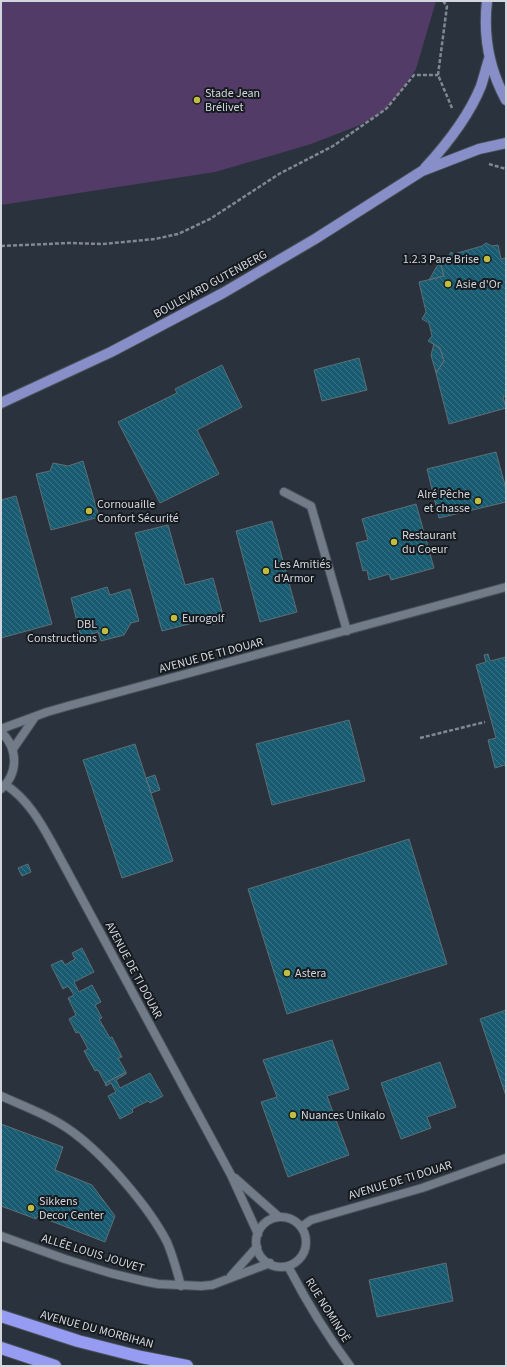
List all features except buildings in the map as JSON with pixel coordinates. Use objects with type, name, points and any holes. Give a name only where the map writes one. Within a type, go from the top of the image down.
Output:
[{"type":"highway","name":"AVENUE DU MORBIHAN","points":[[1,1316],[78,1341],[141,1357],[187,1366]]},
{"type":"highway","points":[[1,1348],[55,1366]]},
{"type":"main road","points":[[487,1],[484,19],[489,59],[498,85],[506,100]]},
{"type":"main road","name":"BOULEVARD GUTENBERG","points":[[422,170],[441,150],[471,106],[480,86],[489,59]]},
{"type":"main road","name":"BOULEVARD GUTENBERG","points":[[1,403],[111,352],[222,293],[314,239],[422,170],[479,149],[506,143]]},
{"type":"street","points":[[284,492],[311,506],[347,631]]},
{"type":"street","name":"AVENUE DE TI DOUAR","points":[[1,730],[68,706],[506,587]]},
{"type":"street","points":[[13,749],[35,717]]},
{"type":"street","points":[[1,730],[13,749],[15,762],[13,774],[4,787]]},
{"type":"street","name":"AVENUE DE TI DOUAR","points":[[4,787],[14,791],[31,809],[52,843],[231,1175],[258,1234]]},
{"type":"street","points":[[1,1096],[74,1132],[89,1145],[125,1183],[154,1220],[174,1258],[181,1286]]},
{"type":"street","name":"AVENUE DE TI DOUAR","points":[[301,1227],[312,1220],[422,1188],[506,1158]]},
{"type":"street","name":"AVENUE DE TI DOUAR","points":[[231,1175],[279,1217]]},
{"type":"street","points":[[279,1217],[287,1217],[293,1219],[301,1227],[306,1237],[306,1245],[300,1258],[288,1266],[279,1266],[270,1264],[260,1255],[257,1247],[258,1234],[266,1222],[279,1217]]},
{"type":"street","name":"ALLÉE LOUIS JOUVET","points":[[1,1236],[110,1273],[143,1281],[181,1286],[212,1285],[270,1264]]},
{"type":"street","name":"ALLÉE LOUIS JOUVET","points":[[230,1278],[257,1247]]},
{"type":"street","name":"RUE NOMINOË","points":[[288,1266],[303,1297],[325,1332],[350,1366]]},
{"type":"path","points":[[443,1],[447,6],[438,76],[452,107]]},
{"type":"path","points":[[1,246],[69,243],[103,244],[155,239],[178,234],[210,219],[280,174],[333,146],[386,109],[414,76],[438,76]]},
{"type":"path","points":[[420,738],[485,722]]},
{"type":"shaded area","name":"Stade Jean Brélivet","points":[[1,1],[436,1],[416,69],[398,95],[382,112],[360,125],[311,144],[215,172],[1,205]]},
{"type":"place","name":"Stade Jean Brélivet","points":[[197,100]]},
{"type":"place","name":"1.2.3 Pare Brise","points":[[487,259]]},
{"type":"place","name":"Asie d'Or","points":[[448,284]]},
{"type":"place","name":"Alré Pêche et chasse","points":[[478,501]]},
{"type":"place","name":"Cornouaille Confort Sécurité","points":[[89,511]]},
{"type":"place","name":"Restaurant du Coeur","points":[[394,542]]},
{"type":"place","name":"Les Amitiés d'Armor","points":[[266,571]]},
{"type":"place","name":"Eurogolf","points":[[174,618]]},
{"type":"place","name":"DBL Constructions","points":[[105,631]]},
{"type":"place","name":"Astera","points":[[287,973]]},
{"type":"place","name":"Nuances Unikalo","points":[[293,1115]]},
{"type":"place","name":"Sikkens Decor Center","points":[[31,1208]]}]
